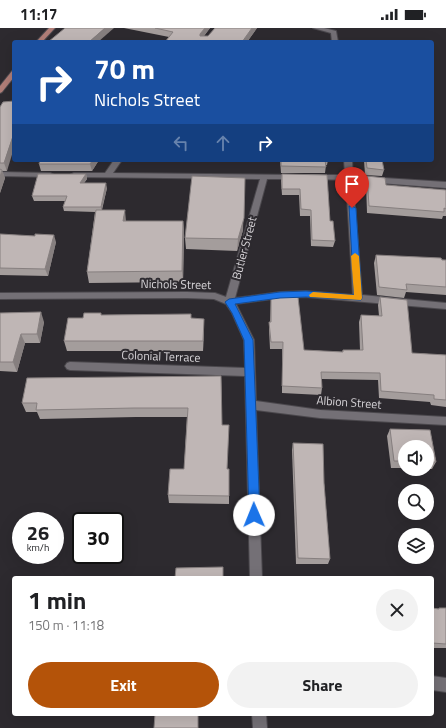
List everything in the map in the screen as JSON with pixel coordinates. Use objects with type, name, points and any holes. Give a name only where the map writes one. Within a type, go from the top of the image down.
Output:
[{"type":"main road","points":[[41,40],[52,28]]},
{"type":"main road","points":[[0,91],[12,75]]},
{"type":"street","points":[[316,28],[334,32],[335,40]]},
{"type":"street","points":[[107,175],[117,162]]},
{"type":"street","points":[[348,162],[358,298]]},
{"type":"street","points":[[0,174],[350,178],[446,185]]},
{"type":"street","name":"Butler Street","points":[[229,302],[264,177]]},
{"type":"street","name":"Nichols Street","points":[[0,296],[187,295],[215,296],[229,302],[306,294],[446,306]]},
{"type":"street","points":[[229,302],[236,312],[249,340],[256,576]]},
{"type":"street","name":"Colonial Terrace","points":[[70,366],[250,372]]},
{"type":"street","name":"Albion Street","points":[[252,406],[320,414],[446,421]]},
{"type":"street","points":[[434,683],[446,685]]},
{"type":"street","points":[[259,716],[260,728]]},
{"type":"building","points":[[65,28],[105,28],[91,40],[50,40]]},
{"type":"building","points":[[155,28],[205,28],[200,36],[208,36],[215,28],[252,28],[243,40],[167,40],[173,32]]},
{"type":"building","points":[[12,101],[12,139],[4,163],[0,163],[0,107],[3,102]]},
{"type":"building","points":[[40,162],[92,162],[90,164],[39,164]]},
{"type":"building","points":[[281,162],[325,162],[326,167],[281,166]]},
{"type":"building","points":[[366,162],[382,162],[384,170],[367,168]]},
{"type":"building","points":[[38,174],[86,174],[80,183],[106,183],[101,207],[63,207],[67,196],[32,196]]},
{"type":"building","points":[[282,174],[327,175],[330,221],[333,221],[335,241],[312,240],[311,210],[301,209],[300,189],[282,189]]},
{"type":"building","points":[[192,176],[245,178],[244,218],[238,239],[185,238]]},
{"type":"building","points":[[367,176],[385,178],[386,185],[446,190],[446,209],[444,208],[444,212],[369,206]]},
{"type":"building","points":[[96,210],[125,210],[123,221],[183,221],[182,271],[87,272]]},
{"type":"building","points":[[0,234],[35,236],[35,234],[54,235],[45,269],[0,268]]},
{"type":"building","points":[[376,255],[441,258],[442,260],[446,260],[446,287],[406,284],[407,290],[379,287]]},
{"type":"building","points":[[271,297],[298,297],[304,350],[343,352],[343,350],[363,350],[361,315],[382,316],[380,297],[407,300],[412,353],[446,355],[446,400],[434,399],[434,395],[381,391],[380,373],[321,372],[322,388],[282,386],[283,342],[271,342],[269,322],[271,322]]},
{"type":"building","points":[[41,312],[37,334],[21,334],[13,362],[0,362],[0,313]]},
{"type":"building","points":[[84,313],[101,313],[101,315],[191,314],[191,318],[204,319],[203,341],[64,341],[68,318],[83,318]]},
{"type":"building","points":[[221,376],[222,425],[229,425],[227,469],[229,469],[229,496],[168,495],[170,469],[184,469],[188,408],[36,410],[37,403],[22,403],[27,378]]},
{"type":"building","points":[[390,429],[430,430],[432,440],[398,440],[398,461],[394,461]]},
{"type":"building","points":[[293,443],[323,444],[324,483],[330,559],[298,558]]},
{"type":"building","points":[[434,451],[436,462],[434,462]]},
{"type":"building","points":[[223,567],[223,576],[175,576],[176,568]]},
{"type":"building","points":[[434,608],[446,608],[446,644],[434,643]]},
{"type":"building","points":[[155,716],[198,716],[198,728],[154,728]]},
{"type":"slow traffic","points":[[313,295],[358,298],[355,256]]},
{"type":"route","points":[[254,515],[249,340],[236,312],[229,302],[280,295],[306,294],[358,298],[352,208]]}]
